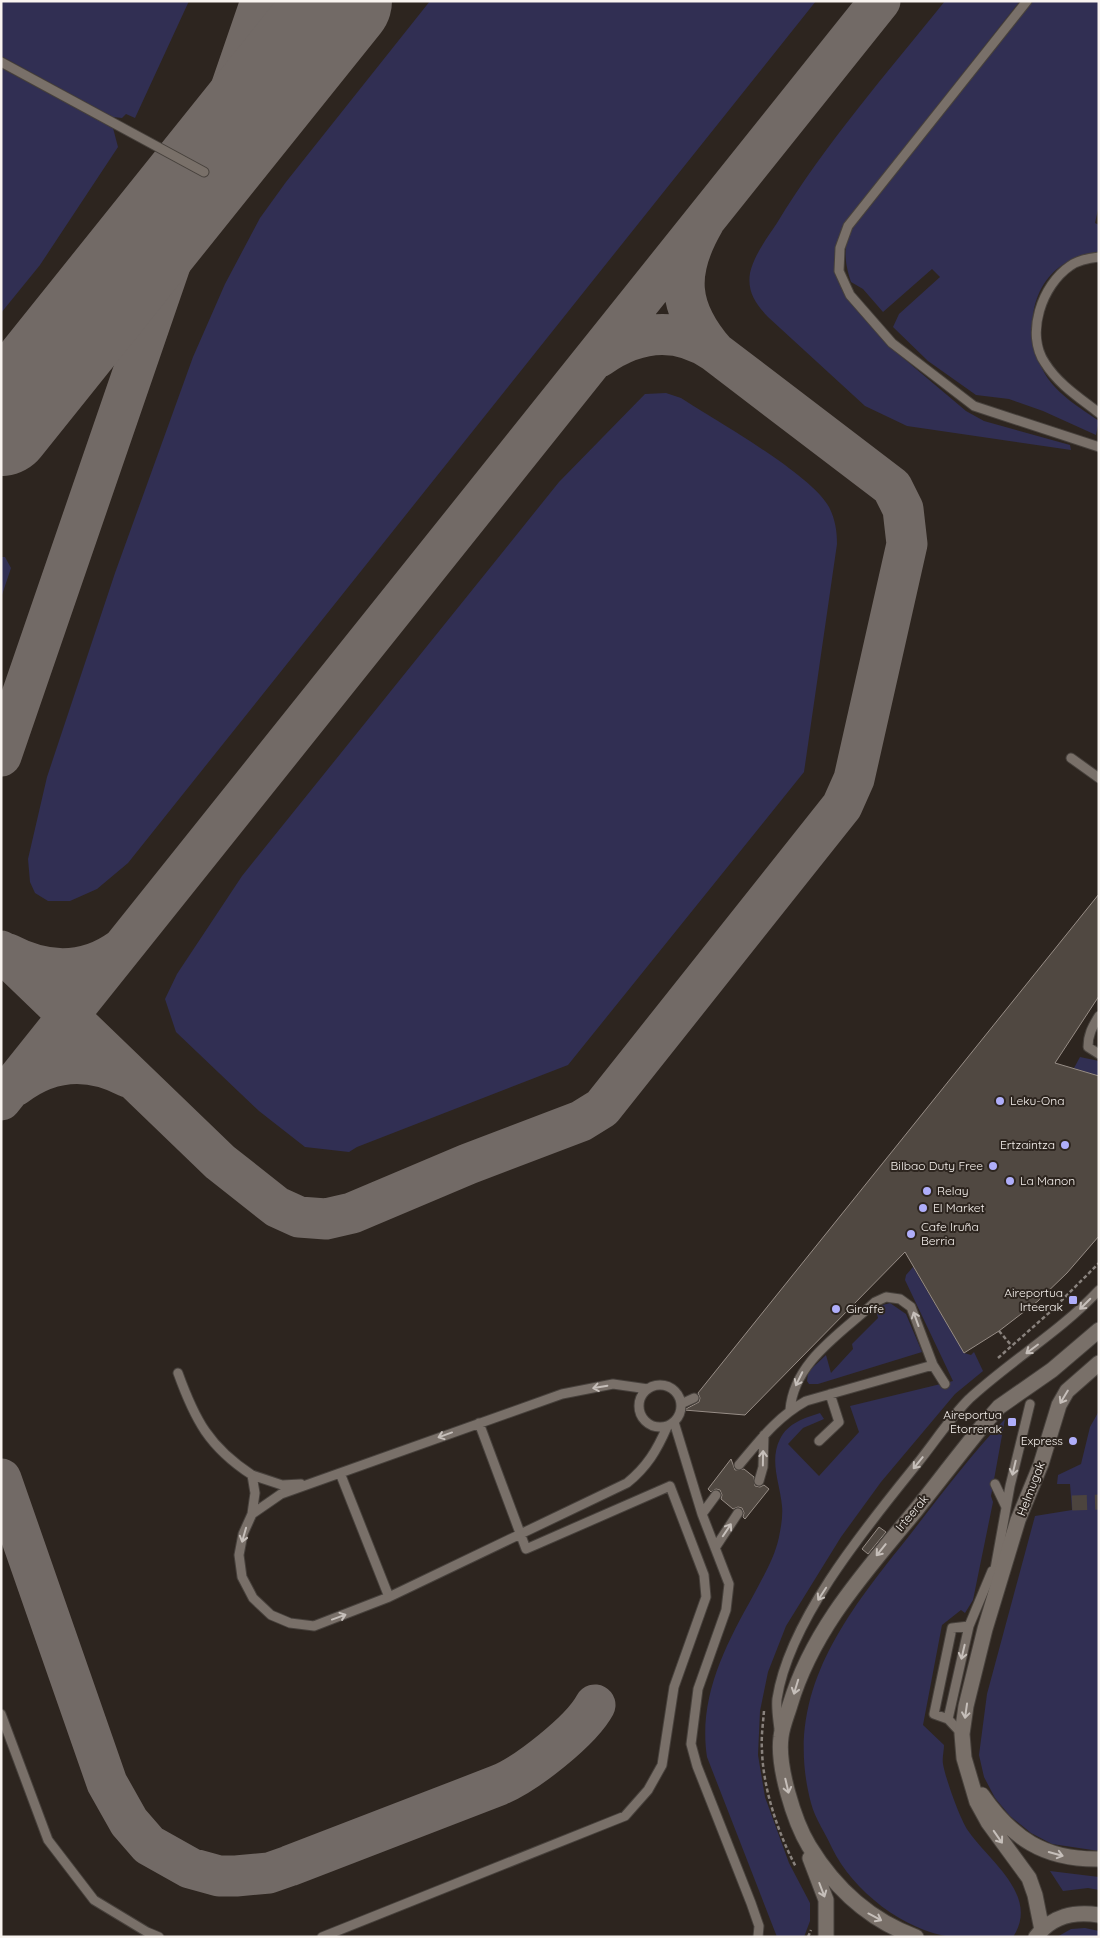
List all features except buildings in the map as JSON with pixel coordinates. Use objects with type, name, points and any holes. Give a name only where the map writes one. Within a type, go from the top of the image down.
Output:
[{"type":"street","name":"Irteerak","points":[[781,1738],[799,1677],[814,1645],[838,1605],[883,1547],[999,1407],[1052,1370],[1099,1330]]},
{"type":"street","name":"Helmugak","points":[[1039,1933],[1035,1895],[1029,1878],[988,1822],[968,1778],[962,1734],[966,1706],[984,1629],[1018,1520],[1041,1464],[1059,1405],[1067,1391],[1099,1363]]},
{"type":"street","points":[[781,1738],[784,1770],[798,1828],[826,1900],[826,1937]]},
{"type":"street","points":[[968,1778],[1013,1832],[1035,1847],[1053,1854],[1072,1858],[1099,1860]]},
{"type":"street","points":[[798,1828],[818,1861],[851,1899],[868,1913],[916,1937]]},
{"type":"street","points":[[1039,1933],[1054,1920],[1068,1915],[1083,1913],[1099,1915]]},
{"type":"lane","points":[[1027,1],[848,226],[840,248],[839,271],[850,295],[892,343],[974,406],[1099,447]]},
{"type":"lane","points":[[1,62],[204,172]]},
{"type":"lane","points":[[1099,257],[1087,258],[1070,266],[1056,279],[1039,314],[1036,332],[1043,362],[1057,379],[1099,413]]},
{"type":"lane","points":[[1071,758],[1099,778]]},
{"type":"lane","points":[[1099,1016],[1091,1028],[1088,1047],[1099,1054]]},
{"type":"lane","points":[[781,1738],[777,1701],[782,1677],[792,1652],[812,1610],[876,1516],[967,1401],[993,1378],[1070,1319],[1099,1290]]},
{"type":"lane","points":[[790,1410],[791,1397],[807,1364],[875,1302],[886,1297],[900,1298],[911,1307],[933,1365],[945,1384]]},
{"type":"lane","points":[[739,1465],[764,1434],[790,1410],[806,1401],[933,1365]]},
{"type":"lane","points":[[178,1373],[191,1410],[212,1442],[234,1463],[252,1475],[282,1485],[311,1483]]},
{"type":"lane","points":[[252,1475],[255,1493],[252,1514],[243,1534],[240,1555],[242,1577],[253,1598],[271,1615],[290,1623],[314,1626],[389,1597],[627,1483],[644,1469],[670,1424],[678,1417],[681,1404],[677,1394],[668,1387],[658,1386],[648,1389],[613,1384],[562,1394],[281,1494],[252,1514]]},
{"type":"lane","points":[[648,1389],[642,1396],[639,1406],[641,1416],[648,1424],[657,1428],[670,1424]]},
{"type":"lane","points":[[819,1441],[840,1422],[830,1394]]},
{"type":"lane","points":[[681,1404],[694,1398]]},
{"type":"lane","points":[[984,1629],[1006,1507],[1030,1404]]},
{"type":"lane","points":[[322,1937],[625,1816],[648,1790],[662,1764],[674,1687],[706,1597],[704,1574],[670,1486],[526,1549],[522,1532],[479,1423]]},
{"type":"lane","points":[[670,1424],[729,1584],[726,1610],[698,1689],[691,1744],[697,1766],[751,1902],[759,1926],[758,1937]]},
{"type":"lane","points":[[759,1481],[763,1467],[764,1434]]},
{"type":"lane","points":[[340,1473],[389,1597]]},
{"type":"lane","points":[[994,1484],[1006,1507]]},
{"type":"lane","points":[[702,1514],[716,1496]]},
{"type":"lane","points":[[715,1548],[738,1513]]},
{"type":"lane","points":[[948,1720],[969,1626],[998,1557]]},
{"type":"lane","points":[[962,1734],[948,1720],[934,1714],[952,1628],[969,1626]]},
{"type":"lane","points":[[1,1714],[48,1840],[94,1900],[147,1932],[159,1937]]},
{"type":"path","points":[[999,1331],[1012,1346]]},
{"type":"shaded area","points":[[1,1],[189,1],[135,118],[126,114],[122,118],[113,117],[1,56]]},
{"type":"shaded area","points":[[430,1],[816,1],[128,863],[97,889],[70,901],[48,901],[35,893],[30,882],[28,859],[47,777],[115,573],[193,357],[225,284],[260,218],[286,182]]},
{"type":"shaded area","points":[[945,1],[1020,1],[843,225],[837,245],[836,262],[861,315],[896,352],[966,411],[984,421],[1070,445],[1071,450],[907,426],[865,406],[768,317],[751,292],[749,280],[754,260],[815,165],[857,109]]},
{"type":"shaded area","points":[[1031,1],[1099,1],[1099,205],[1095,223],[1099,225],[1099,252],[1067,263],[1057,269],[1047,279],[1035,305],[1033,319],[1035,348],[1045,374],[1062,394],[1099,421],[1096,435],[1043,411],[1009,399],[976,395],[928,361],[893,327],[899,314],[940,277],[932,269],[883,312],[863,289],[851,282],[846,264],[847,241],[858,217]]},
{"type":"shaded area","points":[[1,68],[113,128],[118,147],[40,265],[1,313]]},
{"type":"shaded area","points":[[666,393],[681,398],[783,464],[819,493],[833,516],[837,544],[804,772],[568,1065],[357,1147],[349,1152],[305,1147],[259,1111],[176,1032],[165,999],[177,974],[242,876],[559,482],[645,394]]},
{"type":"shaded area","points":[[1,557],[5,557],[11,568],[1,598]]},
{"type":"shaded area","points":[[1080,1057],[1099,1061],[1099,1076],[1074,1068]]},
{"type":"shaded area","points":[[913,1267],[964,1353],[971,1355],[974,1352],[983,1371],[955,1394],[881,1482],[841,1537],[786,1626],[768,1672],[760,1711],[758,1755],[765,1797],[789,1863],[810,1903],[810,1921],[804,1937],[777,1937],[707,1757],[705,1735],[710,1693],[724,1653],[775,1552],[782,1510],[775,1456],[783,1433],[797,1422],[820,1413],[824,1419],[803,1428],[788,1444],[819,1476],[859,1432],[850,1406],[953,1381],[905,1280],[906,1275]]},
{"type":"shaded area","points":[[890,1303],[906,1314],[922,1352],[818,1384],[809,1384],[807,1381],[808,1372],[826,1355],[831,1373],[853,1349],[852,1344],[878,1318],[875,1307]]},
{"type":"shaded area","points":[[1099,1411],[1099,1851],[1052,1844],[1031,1833],[1010,1816],[995,1798],[984,1777],[979,1755],[987,1694],[1035,1516],[1072,1510],[1070,1484],[1057,1484],[1058,1475],[1081,1464],[1090,1427]]},
{"type":"shaded area","points":[[1005,1419],[991,1496],[993,1502],[973,1600],[965,1613],[961,1610],[942,1625],[923,1725],[944,1745],[943,1764],[958,1810],[969,1832],[1009,1880],[1020,1908],[1020,1922],[1013,1937],[952,1937],[916,1927],[898,1918],[867,1893],[841,1864],[818,1821],[811,1803],[804,1764],[805,1727],[812,1692],[825,1659],[842,1627],[885,1566],[944,1491]]},
{"type":"shaded area","points":[[1050,1871],[1099,1877],[1099,1890],[1088,1888],[1063,1891]]},
{"type":"shaded area","points":[[1085,1928],[1099,1931],[1099,1937],[1057,1937],[1071,1929]]},
{"type":"taxiway","points":[[1,756],[261,1]]},
{"type":"taxiway","points":[[1,1100],[880,1]]},
{"type":"taxiway","points":[[218,185],[278,86],[336,7]]},
{"type":"taxiway","points":[[1,951],[220,1162],[277,1207],[299,1217],[326,1219],[352,1213],[468,1164],[581,1121],[602,1108],[842,806],[854,779],[907,544],[903,509],[892,487],[715,352],[702,336],[687,305],[684,289],[688,257],[704,222]]},
{"type":"taxiway","points":[[599,357],[627,341],[656,335],[686,338],[700,343],[715,352]]},
{"type":"taxiway","points":[[8,954],[22,961],[37,965],[65,969],[94,964],[121,949]]},
{"type":"taxiway","points":[[15,1086],[42,1070],[70,1064],[99,1066],[128,1077]]},
{"type":"taxiway","points":[[1,1479],[107,1783],[129,1822],[149,1845],[190,1868],[219,1876],[269,1873],[499,1785],[523,1772],[552,1751],[578,1727],[595,1705]]},
{"type":"runway","points":[[1,425],[341,1]]},
{"type":"tunnel","points":[[1072,1503],[1099,1502]]},
{"type":"place","name":"Leku-Ona","points":[[1000,1101]]},
{"type":"place","name":"Ertzaintza","points":[[1065,1145]]},
{"type":"place","name":"Bilbao Duty Free","points":[[993,1166]]},
{"type":"place","name":"La Manon","points":[[1010,1181]]},
{"type":"place","name":"Relay","points":[[927,1191]]},
{"type":"place","name":"El Market","points":[[923,1208]]},
{"type":"place","name":"Cafe Iruña Berria","points":[[911,1234]]},
{"type":"place","name":"Aireportua Irteerak","points":[[1073,1300]]},
{"type":"place","name":"Giraffe","points":[[836,1309]]},
{"type":"place","name":"Aireportua Etorrerak","points":[[1012,1422]]},
{"type":"place","name":"Express","points":[[1073,1441]]}]
